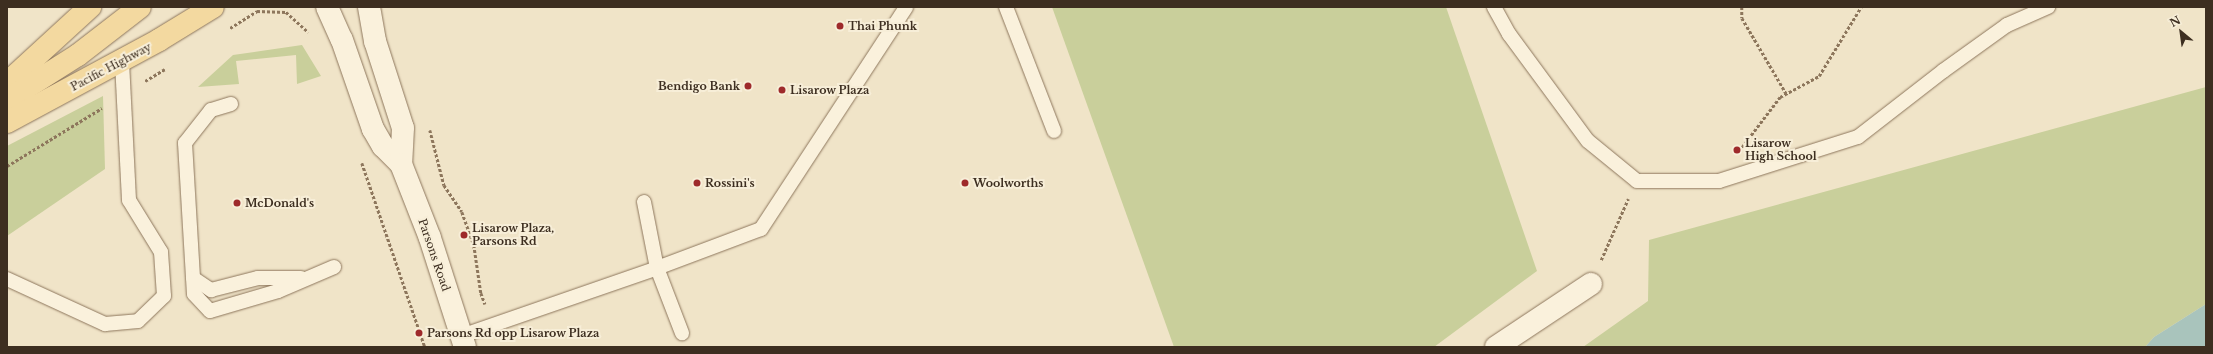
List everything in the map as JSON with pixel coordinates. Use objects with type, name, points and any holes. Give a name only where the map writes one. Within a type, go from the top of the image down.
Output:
[{"type":"main road","points":[[7,84],[90,7]]},
{"type":"main road","points":[[7,100],[84,51],[140,7]]},
{"type":"main road","name":"Pacific Highway","points":[[7,122],[122,61],[213,7]]},
{"type":"street","name":"Parsons Road","points":[[326,7],[342,40],[373,129],[383,146],[401,164]]},
{"type":"street","name":"Parsons Road","points":[[369,7],[375,41],[402,128],[401,164],[430,238],[463,341]]},
{"type":"street","points":[[1496,347],[1591,284]]},
{"type":"lane","points":[[463,341],[494,325],[657,268],[761,228],[906,7]]},
{"type":"lane","points":[[1006,7],[1054,131]]},
{"type":"lane","points":[[1494,7],[1509,34],[1588,142],[1637,181],[1717,180],[1858,137],[2007,25],[2048,7]]},
{"type":"lane","points":[[7,279],[105,324],[138,321],[164,296],[161,252],[129,200],[122,96],[122,61]]},
{"type":"lane","points":[[231,104],[211,110],[185,143],[194,294],[210,311],[278,291],[334,267]]},
{"type":"lane","points":[[644,202],[657,268],[682,333]]},
{"type":"lane","points":[[193,278],[211,290],[258,278],[308,278]]},
{"type":"path","points":[[1742,7],[1742,18],[1786,93]]},
{"type":"path","points":[[1717,180],[1780,97],[1819,76],[1861,7]]},
{"type":"path","points":[[224,32],[257,11],[286,12],[308,32],[311,39]]},
{"type":"path","points":[[7,166],[169,66]]},
{"type":"path","points":[[428,123],[444,185],[462,212],[474,245],[480,293],[494,325]]},
{"type":"path","points":[[361,161],[425,347]]},
{"type":"path","points":[[1591,284],[1637,181]]},
{"type":"green space","points":[[1052,7],[1446,7],[1537,271],[1434,347],[1174,347]]},
{"type":"green space","points":[[302,45],[321,76],[297,84],[296,55],[236,61],[239,84],[198,87],[233,55]]},
{"type":"green space","points":[[2206,87],[2206,304],[2154,337],[2145,347],[1583,347],[1648,301],[1649,240]]},
{"type":"green space","points":[[103,96],[105,169],[7,236],[7,146]]},
{"type":"water","points":[[2206,304],[2206,347],[2145,347],[2154,337]]},
{"type":"place","name":"Thai Phunk","points":[[840,26]]},
{"type":"place","name":"Bendigo Bank","points":[[748,86]]},
{"type":"place","name":"Lisarow Plaza","points":[[782,90]]},
{"type":"place","name":"Lisarow High School","points":[[1737,150]]},
{"type":"place","name":"Rossini's","points":[[697,183]]},
{"type":"place","name":"Woolworths","points":[[965,183]]},
{"type":"place","name":"McDonald's","points":[[237,203]]},
{"type":"place","name":"Lisarow Plaza, Parsons Rd","points":[[464,235]]},
{"type":"place","name":"Parsons Rd opp Lisarow Plaza","points":[[419,333]]}]
